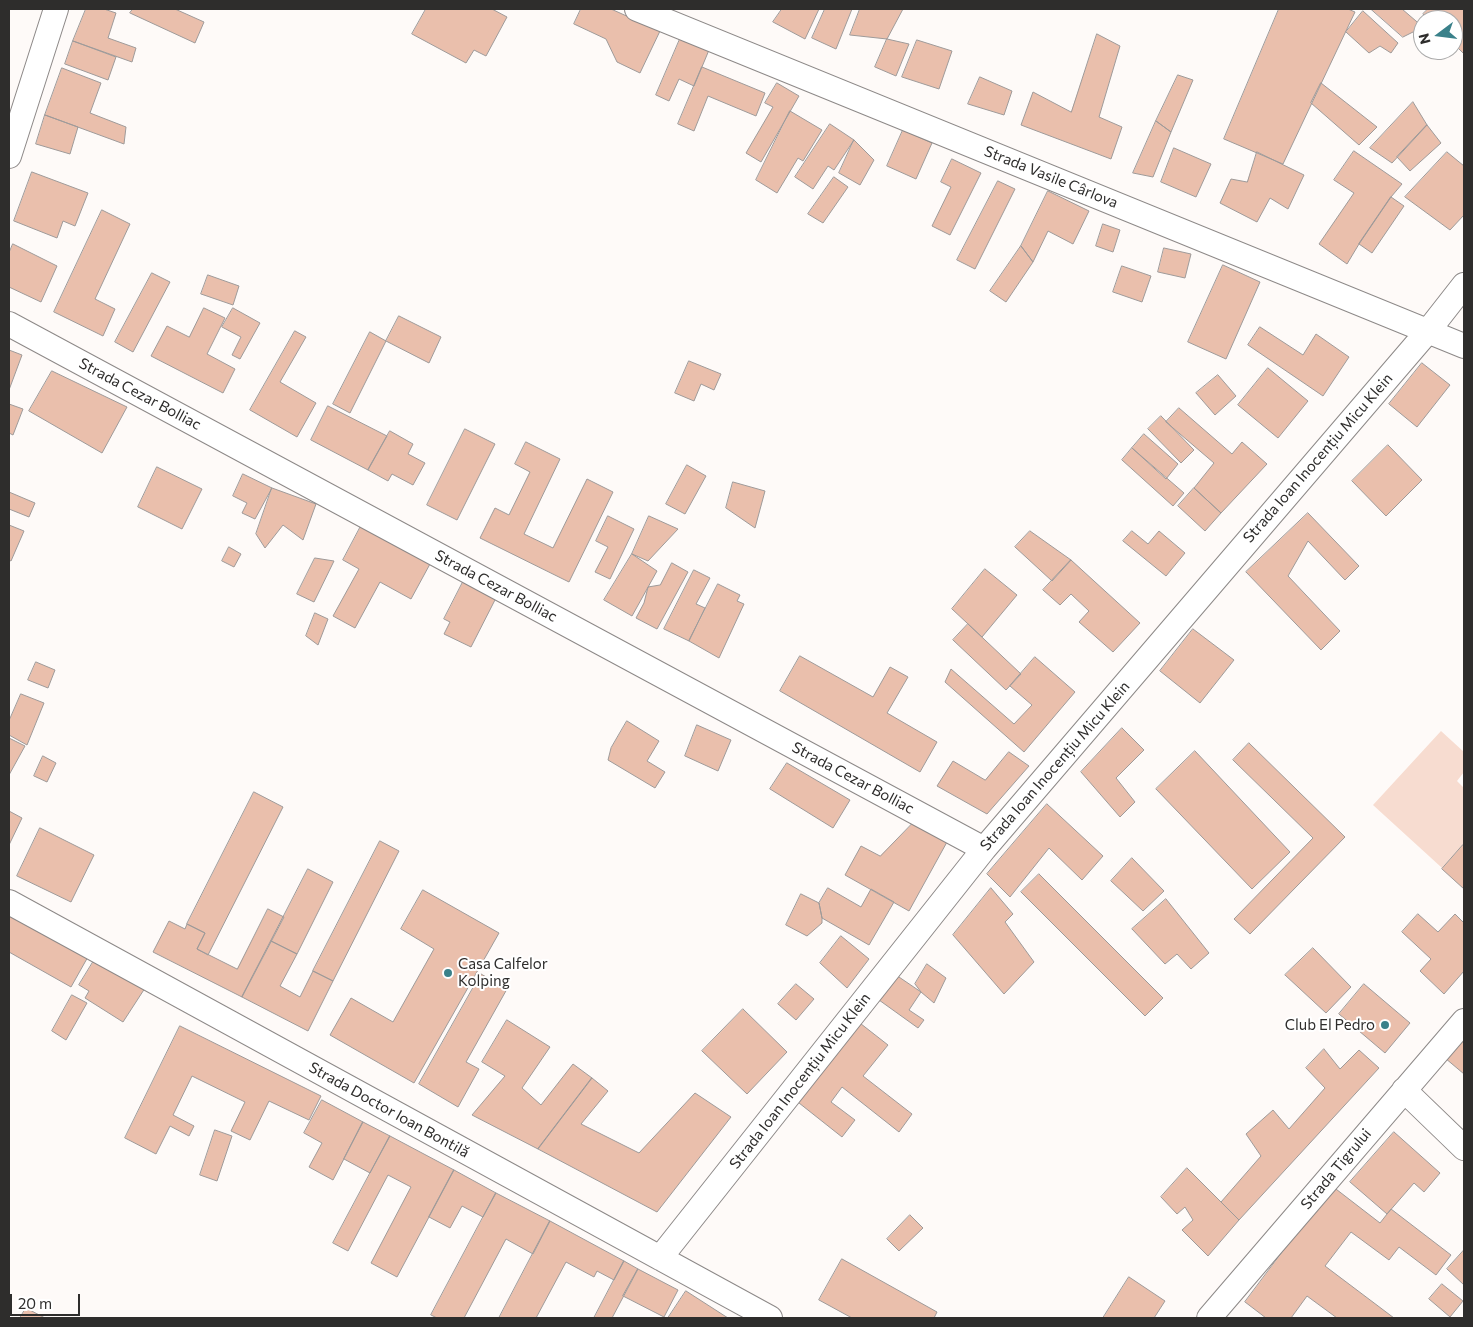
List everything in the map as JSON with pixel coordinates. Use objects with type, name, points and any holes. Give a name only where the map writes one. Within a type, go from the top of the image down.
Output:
[{"type":"street","points":[[9,156],[56,9]]},
{"type":"street","name":"Strada Vasile Cârlova","points":[[637,9],[1464,346]]},
{"type":"street","name":"Strada Ioan Inocențiu Micu Klein","points":[[660,1258],[984,848],[1428,331],[1464,285]]},
{"type":"street","name":"Strada Cezar Bolliac","points":[[9,324],[984,848]]},
{"type":"street","name":"Strada Doctor Ioan Bontilă","points":[[9,902],[770,1318]]},
{"type":"street","name":"Strada Tigrului","points":[[1209,1318],[1464,1021]]},
{"type":"street","points":[[1404,1090],[1464,1148]]},
{"type":"shaded area","points":[[1441,731],[1464,752],[1464,772],[1457,781],[1464,788],[1464,888],[1373,805]]},
{"type":"building","points":[[86,9],[104,9],[116,13],[108,38],[136,48],[132,62],[73,41]]},
{"type":"building","points":[[133,9],[175,9],[204,22],[195,43],[130,13]]},
{"type":"building","points":[[426,9],[492,9],[507,17],[486,56],[474,50],[466,63],[412,34]]},
{"type":"building","points":[[581,9],[611,9],[660,31],[640,73],[617,62],[606,39],[574,24]]},
{"type":"building","points":[[782,9],[819,9],[805,39],[773,22]]},
{"type":"building","points":[[825,9],[852,9],[836,49],[812,38]]},
{"type":"building","points":[[860,9],[903,9],[887,39],[850,35]]},
{"type":"building","points":[[1279,9],[1348,9],[1355,12],[1283,164],[1224,139]]},
{"type":"building","points":[[1371,9],[1402,9],[1413,18],[1413,32],[1403,37]]},
{"type":"building","points":[[1464,9],[1464,54],[1463,10],[1427,10]]},
{"type":"building","points":[[1363,11],[1398,43],[1391,53],[1380,46],[1369,53],[1346,32]]},
{"type":"building","points":[[1097,34],[1120,46],[1099,117],[1122,127],[1111,159],[1021,125],[1033,92],[1071,112]]},
{"type":"building","points":[[680,39],[709,50],[694,86],[679,79],[669,101],[656,95]]},
{"type":"building","points":[[887,39],[909,44],[896,76],[875,67]]},
{"type":"building","points":[[917,40],[952,51],[939,89],[902,77]]},
{"type":"building","points":[[73,41],[116,57],[108,80],[65,64]]},
{"type":"building","points":[[702,67],[765,93],[756,116],[708,96],[694,131],[678,124]]},
{"type":"building","points":[[62,68],[101,83],[90,113],[126,127],[124,144],[45,115]]},
{"type":"building","points":[[1178,75],[1193,80],[1171,132],[1156,121]]},
{"type":"building","points":[[980,77],[1012,91],[1004,115],[968,104]]},
{"type":"building","points":[[777,83],[799,96],[761,162],[746,153],[773,107],[765,103]]},
{"type":"building","points":[[1321,83],[1377,127],[1359,145],[1311,103]]},
{"type":"building","points":[[1413,102],[1427,125],[1392,163],[1370,148]]},
{"type":"building","points":[[790,111],[822,130],[803,161],[798,158],[777,193],[756,180]]},
{"type":"building","points":[[45,115],[78,127],[70,154],[36,144]]},
{"type":"building","points":[[1156,121],[1171,132],[1153,177],[1133,173]]},
{"type":"building","points":[[830,124],[854,140],[834,170],[828,166],[813,189],[795,177]]},
{"type":"building","points":[[1427,125],[1441,143],[1410,171],[1397,157]]},
{"type":"building","points":[[903,130],[932,143],[916,179],[887,166]]},
{"type":"building","points":[[854,140],[874,160],[860,185],[839,173]]},
{"type":"building","points":[[1174,148],[1211,164],[1196,197],[1161,182]]},
{"type":"building","points":[[1354,151],[1402,184],[1391,197],[1347,264],[1319,244],[1354,193],[1334,180]]},
{"type":"building","points":[[1257,152],[1304,175],[1288,209],[1270,198],[1257,222],[1220,203],[1231,179],[1247,182]]},
{"type":"building","points":[[1447,152],[1464,166],[1464,215],[1450,230],[1405,197]]},
{"type":"building","points":[[952,159],[981,173],[950,235],[932,226],[951,187],[941,182]]},
{"type":"building","points":[[32,172],[88,193],[75,226],[63,221],[57,238],[14,221]]},
{"type":"building","points":[[834,177],[848,187],[823,223],[808,214]]},
{"type":"building","points":[[998,181],[1015,189],[975,269],[957,260]]},
{"type":"building","points":[[1048,191],[1089,211],[1073,244],[1048,231],[1033,262],[1021,246]]},
{"type":"building","points":[[1391,197],[1404,206],[1372,253],[1359,244]]},
{"type":"building","points":[[102,210],[130,224],[95,299],[115,309],[103,336],[54,312]]},
{"type":"building","points":[[1103,224],[1120,230],[1113,252],[1096,246]]},
{"type":"building","points":[[13,244],[57,266],[41,302],[9,287],[9,253]]},
{"type":"building","points":[[1021,246],[1033,262],[1006,302],[990,291]]},
{"type":"building","points":[[1164,248],[1191,254],[1185,278],[1158,272]]},
{"type":"building","points":[[1223,265],[1260,282],[1226,359],[1188,342]]},
{"type":"building","points":[[1122,266],[1151,276],[1142,302],[1113,292]]},
{"type":"building","points":[[152,273],[170,282],[133,352],[115,342]]},
{"type":"building","points":[[208,275],[239,286],[233,305],[201,294]]},
{"type":"building","points":[[204,308],[225,318],[207,354],[235,369],[223,393],[151,356],[167,326],[189,337]]},
{"type":"building","points":[[233,308],[260,323],[240,359],[232,355],[241,337],[222,327]]},
{"type":"building","points":[[399,316],[441,337],[429,363],[386,341]]},
{"type":"building","points":[[1260,327],[1303,355],[1316,334],[1349,357],[1323,396],[1248,345]]},
{"type":"building","points":[[295,331],[306,337],[280,382],[316,403],[297,437],[250,410]]},
{"type":"building","points":[[370,332],[386,341],[350,413],[333,404]]},
{"type":"building","points":[[9,350],[22,355],[9,390]]},
{"type":"building","points":[[689,361],[721,374],[714,390],[701,384],[694,401],[675,393]]},
{"type":"building","points":[[1422,363],[1450,385],[1417,427],[1389,404]]},
{"type":"building","points":[[1268,368],[1308,401],[1278,438],[1238,405]]},
{"type":"building","points":[[52,371],[127,407],[102,453],[29,411]]},
{"type":"building","points":[[1218,375],[1236,396],[1215,415],[1196,393]]},
{"type":"building","points":[[9,404],[23,409],[13,435],[9,433]]},
{"type":"building","points":[[328,406],[387,436],[368,470],[311,440]]},
{"type":"building","points":[[1179,408],[1232,454],[1242,442],[1267,464],[1221,513],[1194,488],[1214,463],[1166,422]]},
{"type":"building","points":[[1161,416],[1194,450],[1181,463],[1148,429]]},
{"type":"building","points":[[465,429],[495,444],[457,520],[427,505]]},
{"type":"building","points":[[390,431],[413,444],[408,454],[425,463],[413,485],[392,474],[388,481],[368,470]]},
{"type":"building","points":[[1144,434],[1178,464],[1166,479],[1132,448]]},
{"type":"building","points":[[526,442],[560,459],[524,534],[553,548],[587,479],[613,492],[569,582],[480,538],[495,508],[509,515],[530,472],[515,464]]},
{"type":"building","points":[[1388,445],[1422,480],[1386,516],[1352,481]]},
{"type":"building","points":[[1132,448],[1184,493],[1173,506],[1122,460]]},
{"type":"building","points":[[687,465],[706,476],[685,514],[666,504]]},
{"type":"building","points":[[157,467],[202,489],[182,529],[138,507]]},
{"type":"building","points":[[243,474],[272,488],[255,519],[242,513],[247,503],[233,496]]},
{"type":"building","points":[[733,482],[765,491],[755,528],[726,508]]},
{"type":"building","points":[[272,488],[316,504],[303,540],[283,525],[265,548],[256,534]]},
{"type":"building","points":[[1194,488],[1221,513],[1205,531],[1178,506]]},
{"type":"building","points":[[9,492],[35,503],[29,517],[9,509]]},
{"type":"building","points":[[1308,513],[1359,566],[1345,580],[1308,541],[1288,576],[1340,631],[1321,650],[1246,572]]},
{"type":"building","points":[[608,516],[634,529],[610,579],[595,572],[608,547],[596,541]]},
{"type":"building","points":[[649,516],[678,529],[648,561],[632,554]]},
{"type":"building","points":[[9,525],[24,531],[11,561],[9,560]]},
{"type":"building","points":[[361,526],[430,564],[411,599],[380,582],[355,628],[333,616],[359,569],[343,560]]},
{"type":"building","points":[[1030,531],[1071,560],[1052,581],[1015,547]]},
{"type":"building","points":[[1132,531],[1148,544],[1159,531],[1185,553],[1166,576],[1123,541]]},
{"type":"building","points":[[229,547],[241,554],[234,567],[222,561]]},
{"type":"building","points":[[632,554],[657,571],[632,616],[604,600]]},
{"type":"building","points":[[315,558],[334,561],[314,602],[297,594]]},
{"type":"building","points":[[1071,560],[1140,623],[1113,652],[1079,622],[1089,611],[1071,594],[1060,605],[1043,590]]},
{"type":"building","points":[[672,563],[688,572],[657,629],[636,618],[644,603],[648,587],[660,585]]},
{"type":"building","points":[[985,569],[1017,595],[982,637],[952,609]]},
{"type":"building","points":[[694,570],[710,578],[696,604],[705,608],[689,641],[664,629]]},
{"type":"building","points":[[464,580],[497,596],[471,647],[444,634],[450,622],[444,619]]},
{"type":"building","points":[[718,584],[740,595],[737,601],[744,604],[719,658],[689,641]]},
{"type":"building","points":[[315,613],[328,619],[318,645],[306,636]]},
{"type":"building","points":[[968,624],[1021,674],[1006,690],[953,640]]},
{"type":"building","points":[[1193,629],[1234,660],[1200,703],[1160,671]]},
{"type":"building","points":[[800,656],[873,697],[890,667],[908,677],[887,713],[937,742],[920,772],[780,691]]},
{"type":"building","points":[[1035,657],[1075,692],[1024,752],[945,682],[951,669],[1014,724],[1032,705],[1010,686]]},
{"type":"building","points":[[36,662],[55,670],[48,688],[28,680]]},
{"type":"building","points":[[21,694],[44,703],[27,745],[9,735],[9,721]]},
{"type":"building","points":[[627,721],[659,741],[647,761],[665,772],[655,788],[608,760],[611,748]]},
{"type":"building","points":[[697,725],[731,740],[718,771],[685,756]]},
{"type":"building","points":[[1122,728],[1144,750],[1116,778],[1135,802],[1120,817],[1081,772]]},
{"type":"building","points":[[9,738],[25,746],[9,775]]},
{"type":"building","points":[[1249,743],[1345,837],[1250,934],[1234,919],[1313,838],[1233,760]]},
{"type":"building","points":[[1195,751],[1290,852],[1252,889],[1156,789]]},
{"type":"building","points":[[1009,752],[1029,766],[987,814],[937,786],[953,761],[985,780]]},
{"type":"building","points":[[43,756],[56,763],[47,782],[34,776]]},
{"type":"building","points":[[787,763],[850,800],[833,828],[770,789]]},
{"type":"building","points":[[254,792],[283,807],[208,955],[197,949],[205,933],[187,924]]},
{"type":"building","points":[[1047,804],[1103,856],[1082,880],[1049,848],[1010,897],[987,874]]},
{"type":"building","points":[[9,811],[22,818],[9,845]]},
{"type":"building","points":[[913,823],[947,842],[909,911],[845,875],[861,846],[880,856]]},
{"type":"building","points":[[40,828],[94,855],[71,902],[17,876]]},
{"type":"building","points":[[380,841],[399,851],[333,981],[313,971]]},
{"type":"building","points":[[1463,845],[1464,847],[1464,889],[1442,869]]},
{"type":"building","points":[[1132,858],[1164,891],[1143,911],[1111,881]]},
{"type":"building","points":[[308,869],[333,882],[297,954],[271,941]]},
{"type":"building","points":[[1039,874],[1163,998],[1145,1016],[1021,892]]},
{"type":"building","points":[[828,888],[861,907],[871,889],[894,902],[869,945],[822,918],[819,903]]},
{"type":"building","points":[[991,888],[1013,914],[1005,922],[1034,962],[1004,994],[953,935]]},
{"type":"building","name":"Casa Calfelor Kolping","points":[[423,890],[499,933],[414,1083],[330,1035],[351,998],[393,1022],[434,949],[401,929]]},
{"type":"building","points":[[801,894],[819,903],[822,918],[822,923],[807,936],[786,925]]},
{"type":"building","points":[[1166,899],[1209,953],[1191,969],[1177,954],[1165,964],[1132,929]]},
{"type":"building","points":[[9,909],[89,955],[71,987],[9,952]]},
{"type":"building","points":[[268,909],[284,917],[242,997],[153,952],[169,921],[185,929],[187,924],[205,933],[197,949],[237,969]]},
{"type":"building","points":[[1418,914],[1438,932],[1455,914],[1464,923],[1464,971],[1444,994],[1420,971],[1431,959],[1402,932]]},
{"type":"building","points":[[841,936],[869,959],[847,988],[820,963]]},
{"type":"building","points":[[271,941],[297,954],[280,986],[300,997],[313,971],[333,981],[308,1031],[242,997]]},
{"type":"building","points":[[1313,948],[1351,987],[1326,1013],[1285,975]]},
{"type":"building","points":[[98,954],[147,985],[123,1022],[85,998],[89,991],[79,985]]},
{"type":"building","points":[[927,964],[946,978],[934,1003],[915,984]]},
{"type":"building","points":[[481,974],[507,989],[466,1062],[479,1069],[458,1107],[419,1084]]},
{"type":"building","points":[[896,975],[921,992],[909,1010],[924,1020],[918,1028],[879,1000]]},
{"type":"building","points":[[796,984],[814,999],[796,1020],[778,1004]]},
{"type":"building","points":[[1364,984],[1410,1023],[1385,1053],[1339,1014]]},
{"type":"building","points":[[72,995],[87,1003],[66,1040],[52,1031]]},
{"type":"building","points":[[743,1009],[787,1052],[747,1094],[702,1051]]},
{"type":"building","points":[[507,1020],[550,1047],[522,1088],[541,1105],[573,1064],[592,1078],[538,1149],[472,1115],[505,1076],[482,1062]]},
{"type":"building","points":[[856,1020],[888,1045],[863,1076],[912,1114],[899,1132],[842,1087],[831,1102],[855,1120],[842,1137],[794,1099]]},
{"type":"building","points":[[180,1026],[321,1096],[309,1120],[269,1101],[250,1140],[231,1131],[245,1102],[192,1076],[173,1115],[194,1126],[189,1136],[170,1126],[156,1154],[125,1138]]},
{"type":"building","points":[[1464,1040],[1464,1074],[1445,1058]]},
{"type":"building","points":[[1324,1049],[1340,1069],[1359,1050],[1379,1068],[1239,1220],[1221,1202],[1261,1156],[1246,1134],[1273,1110],[1289,1129],[1325,1088],[1306,1068]]},
{"type":"building","points":[[592,1078],[608,1091],[581,1124],[639,1153],[695,1093],[731,1117],[657,1212],[538,1149]]},
{"type":"building","points":[[322,1100],[363,1122],[333,1180],[309,1167],[322,1143],[304,1133]]},
{"type":"building","points":[[363,1122],[390,1136],[370,1173],[344,1159]]},
{"type":"building","points":[[215,1130],[232,1136],[217,1181],[200,1175]]},
{"type":"building","points":[[1394,1132],[1440,1173],[1424,1192],[1414,1183],[1387,1214],[1350,1182]]},
{"type":"building","points":[[390,1136],[454,1170],[397,1277],[371,1263],[411,1187],[388,1175],[348,1251],[333,1243]]},
{"type":"building","points":[[1187,1168],[1239,1220],[1208,1256],[1182,1230],[1193,1220],[1185,1207],[1177,1214],[1161,1197]]},
{"type":"building","points":[[454,1170],[496,1193],[483,1217],[462,1206],[450,1228],[429,1217]]},
{"type":"building","points":[[1332,1186],[1380,1223],[1391,1209],[1451,1255],[1436,1275],[1399,1247],[1389,1260],[1351,1232],[1325,1266],[1394,1318],[1337,1318],[1307,1296],[1291,1318],[1266,1318],[1245,1302]]},
{"type":"building","points":[[496,1193],[550,1221],[533,1254],[506,1239],[464,1318],[437,1318],[431,1315]]},
{"type":"building","points":[[910,1215],[923,1228],[899,1251],[887,1239]]},
{"type":"building","points":[[550,1221],[624,1261],[614,1280],[597,1271],[594,1277],[566,1262],[536,1318],[499,1318]]},
{"type":"building","points":[[1464,1250],[1464,1285],[1447,1269]]},
{"type":"building","points":[[842,1259],[937,1312],[934,1318],[852,1318],[819,1300]]},
{"type":"building","points":[[624,1261],[638,1269],[612,1318],[594,1318]]},
{"type":"building","points":[[638,1269],[678,1290],[664,1317],[623,1296]]},
{"type":"building","points":[[1129,1277],[1165,1301],[1154,1318],[1103,1318]]},
{"type":"building","points":[[1442,1284],[1463,1301],[1450,1317],[1429,1299]]},
{"type":"building","points":[[686,1291],[728,1318],[668,1318]]},
{"type":"building","points":[[26,1308],[45,1318],[20,1318]]},
{"type":"place","name":"Casa Calfelor Kolping","points":[[448,973]]},
{"type":"place","name":"Club El Pedro","points":[[1385,1025]]}]
